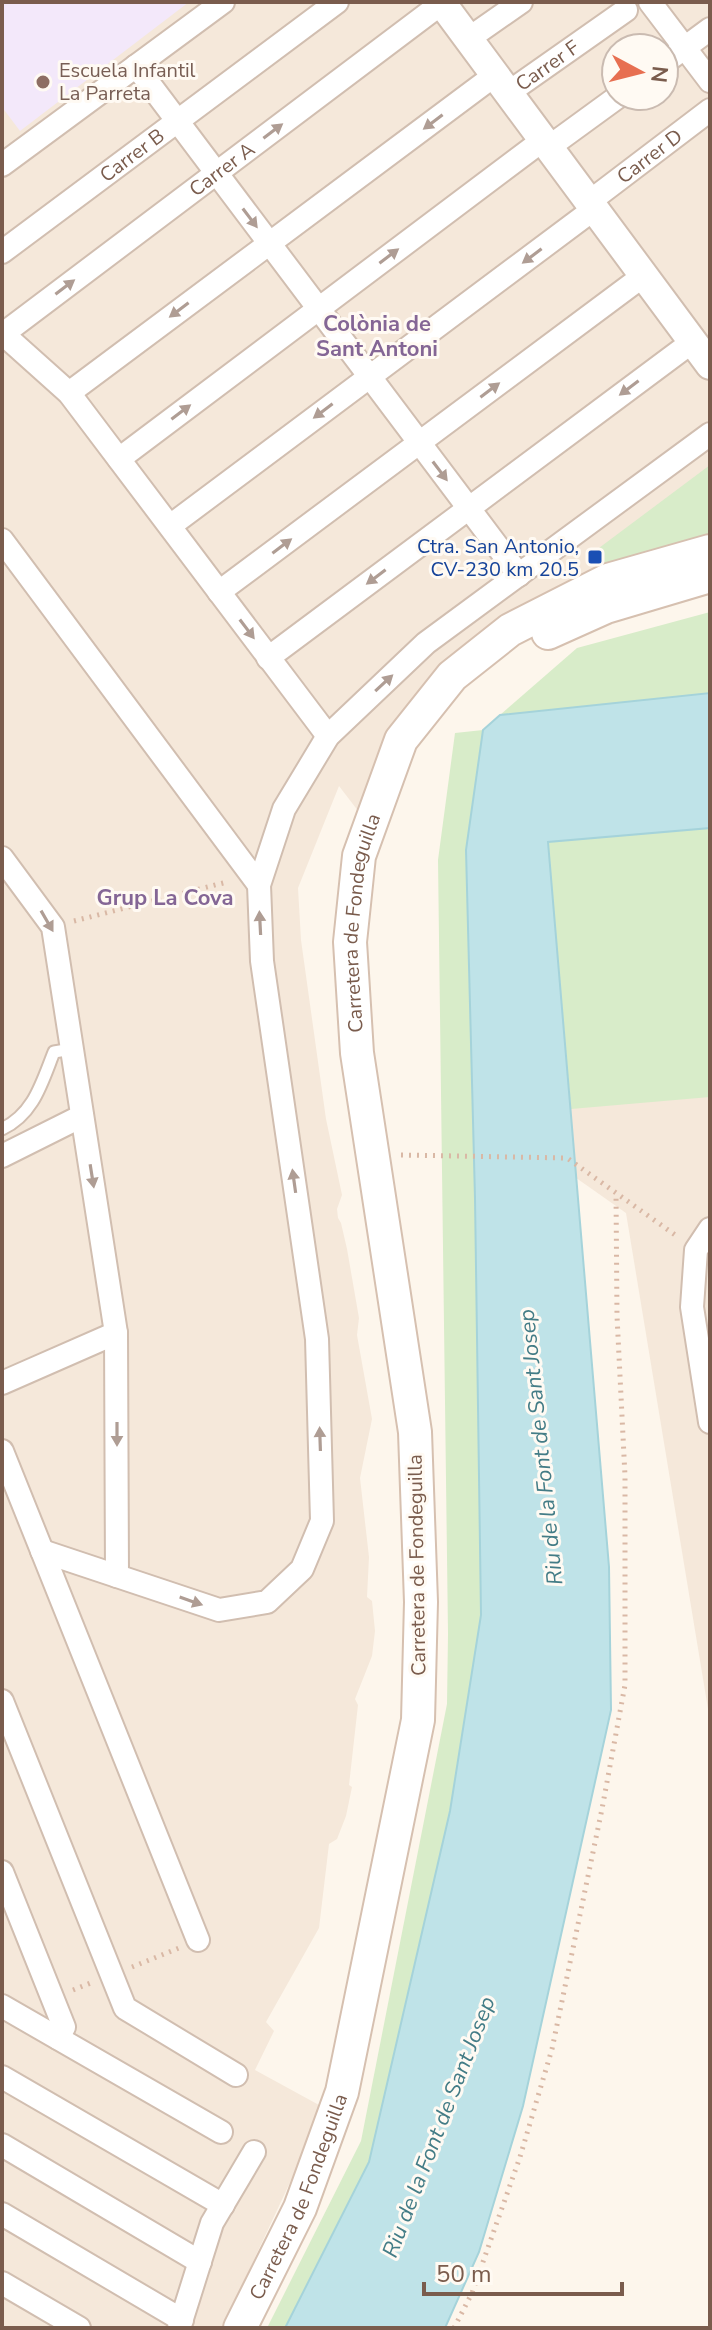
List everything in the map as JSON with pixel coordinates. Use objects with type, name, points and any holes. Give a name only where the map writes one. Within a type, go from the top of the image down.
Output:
[{"type":"main road","name":"Carretera de Fondeguilla","points":[[240,2328],[300,2208],[342,2092],[418,1720],[421,1602],[415,1432],[357,1053],[350,942],[359,856],[388,783],[467,685],[521,644],[606,607],[709,570]]},
{"type":"street","points":[[2,165],[223,2]]},
{"type":"street","name":"Carrer B","points":[[2,252],[337,2]]},
{"type":"street","points":[[468,39],[521,2]]},
{"type":"street","points":[[650,2],[710,81]]},
{"type":"street","points":[[441,3],[710,365]]},
{"type":"street","name":"Carrer A","points":[[2,333],[441,3]]},
{"type":"street","name":"Carrer F","points":[[69,393],[269,243],[502,84],[626,10]]},
{"type":"street","points":[[680,52],[710,29]]},
{"type":"street","points":[[136,66],[519,575]]},
{"type":"street","points":[[119,459],[319,309],[546,144],[600,108]]},
{"type":"street","name":"Carrer D","points":[[170,526],[592,206],[710,110]]},
{"type":"street","points":[[219,592],[643,276]]},
{"type":"street","points":[[2,333],[69,393],[328,736]]},
{"type":"street","points":[[268,658],[692,342]]},
{"type":"street","points":[[42,1551],[219,1610],[267,1602],[302,1569],[322,1521],[317,1339],[262,961],[259,885],[284,809],[328,736],[426,643],[710,434]]},
{"type":"street","points":[[2,540],[259,885]]},
{"type":"street","points":[[2,858],[53,927],[116,1333],[117,1576]]},
{"type":"street","points":[[2,1156],[82,1116]]},
{"type":"street","points":[[710,1229],[696,1250],[692,1307],[710,1422]]},
{"type":"street","points":[[2,1383],[116,1333]]},
{"type":"street","points":[[2,1451],[198,1940]]},
{"type":"street","points":[[2,1701],[125,2008],[236,2075]]},
{"type":"street","points":[[2,1872],[64,2027],[58,2038]]},
{"type":"street","points":[[2,2006],[221,2132]]},
{"type":"street","points":[[2,2077],[223,2205]]},
{"type":"street","points":[[2,2145],[200,2262]]},
{"type":"street","points":[[2,2214],[180,2324],[212,2223],[254,2152]]},
{"type":"street","points":[[2,2283],[79,2328]]},
{"type":"lane","points":[[2,1129],[15,1123],[29,1108],[54,1052],[72,1049]]},
{"type":"path","points":[[53,927],[241,879],[259,885]]},
{"type":"path","points":[[372,1154],[567,1158],[696,1250]]},
{"type":"path","points":[[454,2328],[472,2293],[520,2157],[552,2049],[625,1685],[625,1476],[617,1316],[616,1193]]},
{"type":"path","points":[[53,1998],[198,1940]]},
{"type":"shaded area","points":[[2,2],[710,2],[710,551],[493,636],[362,816],[339,786],[298,888],[301,940],[326,1119],[342,1195],[337,1209],[338,1218],[347,1249],[359,1318],[357,1335],[372,1419],[360,1478],[369,1557],[367,1597],[372,1601],[375,1631],[372,1656],[355,1699],[358,1705],[349,1785],[352,1787],[337,1839],[329,1844],[319,1928],[266,2022],[274,2031],[255,2070],[319,2105],[293,2176],[222,2328],[2,2328]]},
{"type":"shaded area","name":"Escuela Infantil La Parreta","points":[[2,2],[189,2],[20,131],[2,107]]},
{"type":"shaded area","points":[[710,814],[710,1721],[626,1213],[572,1175],[543,834]]},
{"type":"green space","points":[[710,465],[710,542],[608,580],[599,548]]},
{"type":"green space","points":[[710,612],[710,693],[500,715],[577,648]]},
{"type":"green space","points":[[483,730],[466,850],[481,1615],[450,1811],[369,2162],[285,2328],[267,2328],[361,2141],[447,1704],[438,860],[455,733]]},
{"type":"green space","points":[[710,828],[710,1097],[571,1109],[548,842]]},
{"type":"water","name":"Riu de la Font de Sant Josep","points":[[710,693],[710,828],[548,842],[609,1567],[611,1710],[523,2106],[479,2252],[445,2328],[285,2328],[369,2162],[450,1811],[481,1615],[466,850],[483,730],[500,715]]},
{"type":"place","name":"Escuela Infantil La Parreta","points":[[43,82]]},
{"type":"place","name":"Ctra. San Antonio, CV-230 km 20.5","points":[[595,557]]},
{"type":"district","name":"Colònia de Sant Antoni","points":[[377,336]]},
{"type":"district","name":"Grup La Cova","points":[[165,898]]}]
